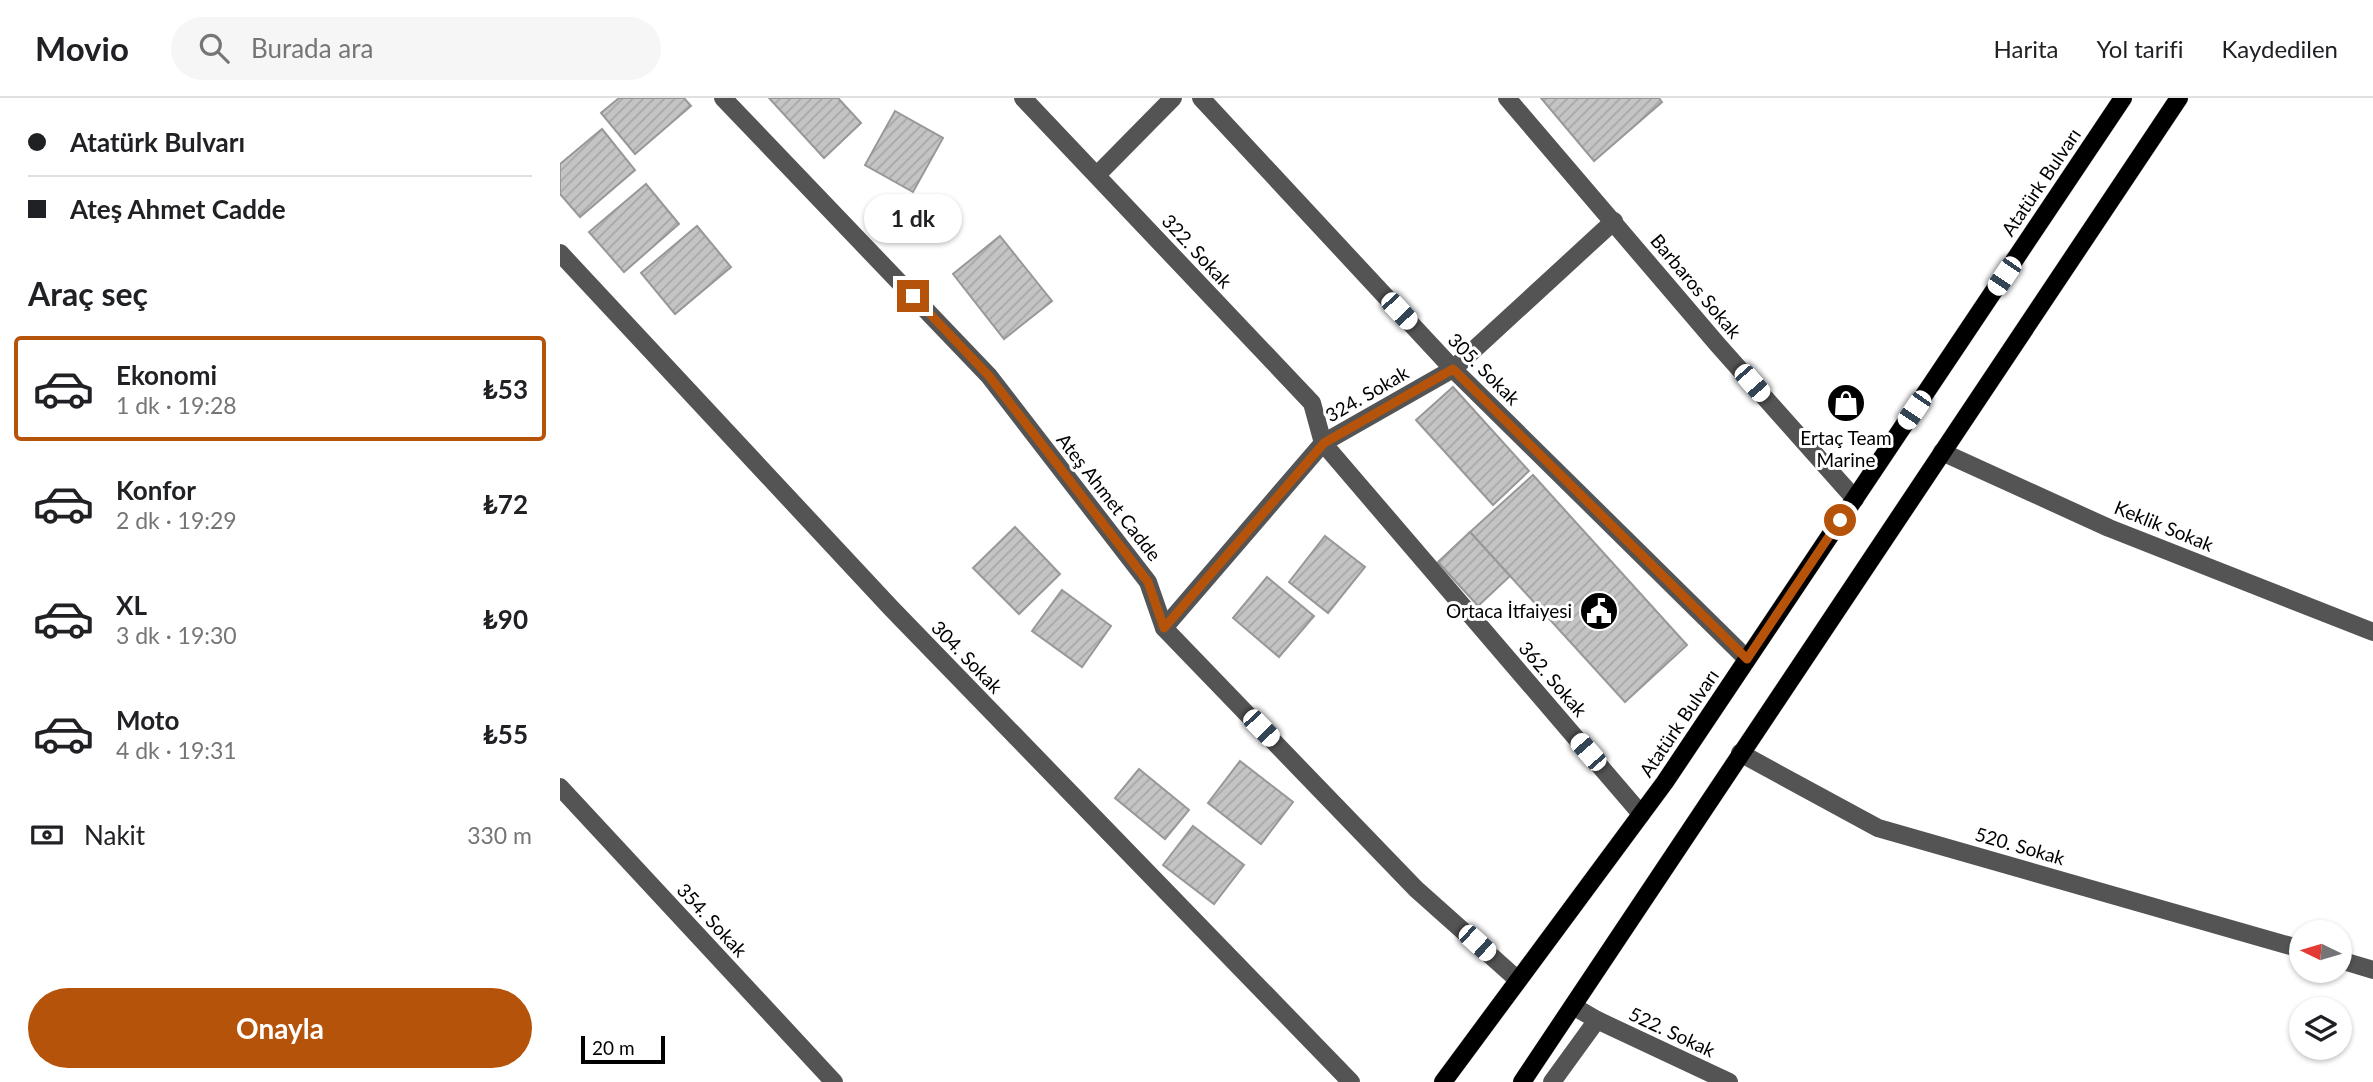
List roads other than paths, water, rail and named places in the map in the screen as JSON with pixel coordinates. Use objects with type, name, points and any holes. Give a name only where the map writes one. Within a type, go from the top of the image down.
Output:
[{"type":"main road","name":"Atatürk Bulvarı","points":[[1443,1082],[1641,814],[2123,98]]},
{"type":"main road","points":[[1522,1082],[2179,98]]},
{"type":"street","name":"Ateş Ahmet Cadde","points":[[723,98],[989,376],[1148,582],[1164,628],[1416,889],[1518,980]]},
{"type":"street","name":"322. Sokak","points":[[1023,98],[1311,403],[1324,443]]},
{"type":"street","points":[[1097,175],[1172,98]]},
{"type":"street","name":"305. Sokak","points":[[1201,98],[1453,369],[1747,659]]},
{"type":"street","name":"Barbaros Sokak","points":[[1507,98],[1718,345],[1855,499]]},
{"type":"street","name":"324. Sokak","points":[[1164,628],[1324,443],[1453,369],[1614,221]]},
{"type":"street","name":"304. Sokak","points":[[560,253],[892,609],[1351,1082]]},
{"type":"street","name":"362. Sokak","points":[[1324,443],[1641,814]]},
{"type":"street","name":"Keklik Sokak","points":[[1942,452],[2109,528],[2373,632]]},
{"type":"street","name":"520. Sokak","points":[[1740,753],[1878,828],[2289,946]]},
{"type":"street","name":"354. Sokak","points":[[560,787],[834,1082]]},
{"type":"street","points":[[2352,964],[2373,970]]},
{"type":"street","name":"522. Sokak","points":[[1573,1006],[1729,1082]]},
{"type":"street","points":[[1552,1082],[1597,1020]]},
{"type":"place","name":"Ertaç Team Marine","points":[[1846,403]]},
{"type":"place","name":"Ortaca İtfaiyesi","points":[[1599,611]]}]
